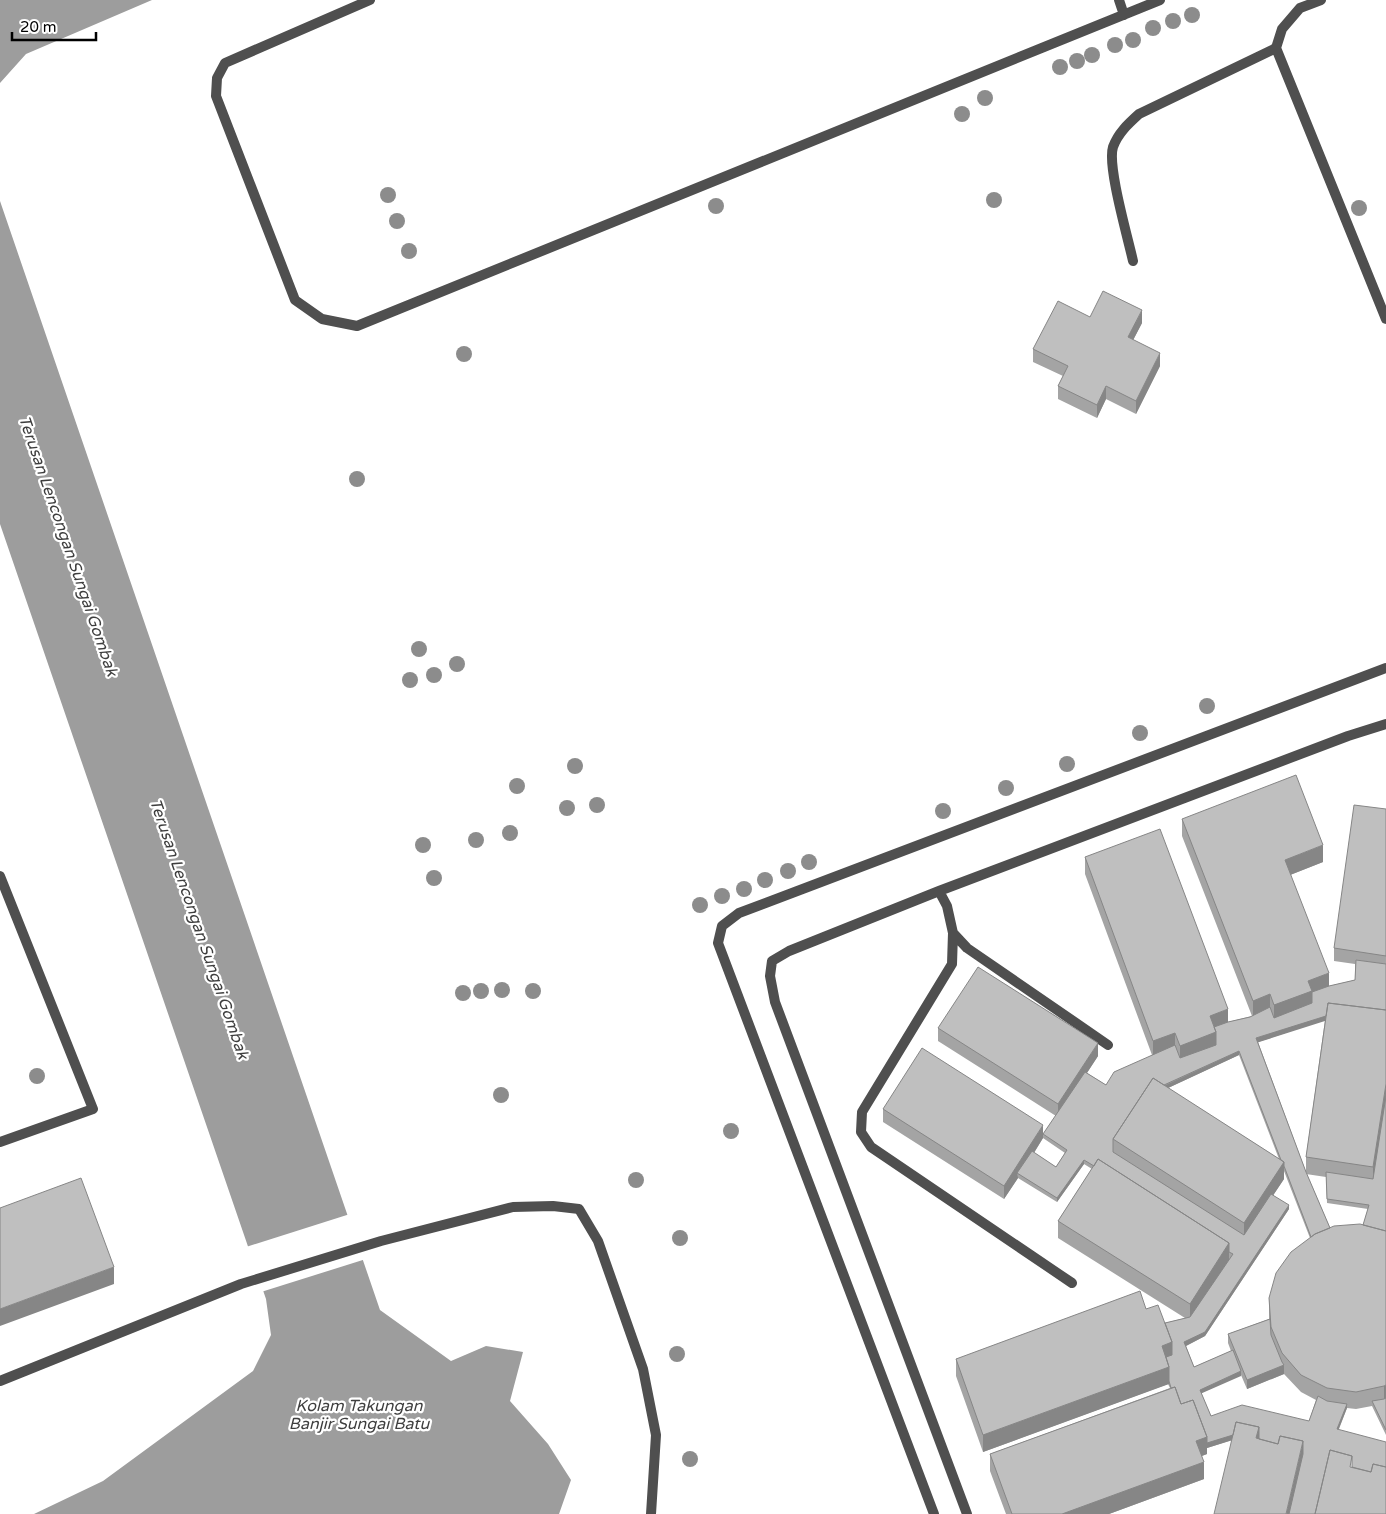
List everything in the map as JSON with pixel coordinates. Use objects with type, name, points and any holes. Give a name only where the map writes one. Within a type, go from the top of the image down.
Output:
[{"type":"street","points":[[370,0],[225,62],[216,78],[216,96],[295,300],[322,319],[357,326],[1160,0]]},
{"type":"street","points":[[1118,0],[1124,14]]},
{"type":"street","points":[[1321,0],[1300,8],[1282,29],[1276,48],[1386,319]]},
{"type":"street","points":[[1133,261],[1112,169],[1112,148],[1122,130],[1139,114],[1276,48]]},
{"type":"street","points":[[934,1514],[718,943],[722,926],[739,913],[1386,668]]},
{"type":"street","points":[[967,1514],[775,1002],[770,976],[772,961],[789,951],[939,891],[1348,736],[1386,724]]},
{"type":"street","points":[[0,876],[93,1109],[0,1142]]},
{"type":"street","points":[[939,891],[947,906],[953,933],[952,964],[862,1112],[861,1132],[871,1147],[1072,1283]]},
{"type":"street","points":[[953,933],[967,948],[1108,1045]]},
{"type":"street","points":[[0,1381],[241,1284],[380,1241],[513,1208],[554,1206],[579,1209],[598,1241],[643,1369],[656,1435],[652,1514]]},
{"type":"water","points":[[0,0],[152,0],[26,54],[0,83]]},
{"type":"water","points":[[0,201],[380,1310],[451,1361],[486,1346],[523,1352],[510,1401],[548,1444],[571,1480],[559,1514],[34,1514],[103,1481],[253,1371],[271,1335],[266,1299],[0,524]]},
{"type":"pier","points":[[350,1214],[366,1259],[261,1292],[246,1247]]},
{"type":"building","points":[[1103,291],[1142,310],[1128,337],[1160,353],[1136,401],[1106,386],[1097,405],[1058,386],[1068,366],[1033,349],[1058,301],[1090,317]]},
{"type":"building","points":[[1296,775],[1323,845],[1285,860],[1329,973],[1308,981],[1312,991],[1274,1005],[1270,994],[1253,1001],[1182,819]]},
{"type":"building","points":[[1354,805],[1386,809],[1386,956],[1334,948]]},
{"type":"building","points":[[1160,829],[1228,1009],[1210,1016],[1216,1032],[1180,1046],[1175,1033],[1153,1041],[1085,857]]},
{"type":"building","points":[[1356,960],[1386,964],[1386,1010],[1328,1003],[1326,1016],[1256,1038],[1306,1172],[1330,1228],[1311,1237],[1284,1162],[1281,1160],[1239,1051],[1164,1085],[1153,1078],[1113,1139],[1113,1152],[1244,1235],[1271,1194],[1289,1205],[1205,1332],[1184,1342],[1194,1367],[1233,1350],[1241,1371],[1200,1390],[1211,1416],[1242,1405],[1309,1421],[1318,1396],[1327,1401],[1347,1404],[1337,1429],[1386,1442],[1386,1467],[1373,1464],[1371,1472],[1352,1467],[1352,1456],[1330,1450],[1315,1514],[1289,1514],[1303,1454],[1303,1441],[1280,1436],[1278,1444],[1259,1439],[1259,1427],[1236,1422],[1233,1435],[1207,1443],[1207,1437],[1193,1400],[1181,1404],[1175,1387],[1171,1388],[1169,1381],[1169,1367],[1166,1357],[1172,1355],[1172,1342],[1165,1323],[1190,1317],[1233,1254],[1229,1252],[1229,1243],[1098,1159],[1094,1166],[1084,1160],[1057,1198],[1017,1173],[1032,1151],[1056,1167],[1067,1150],[1043,1134],[1085,1072],[1106,1085],[1114,1072],[1175,1045],[1180,1058],[1216,1045],[1214,1027],[1250,1017],[1270,1007],[1274,1018],[1312,1003],[1312,992],[1355,980]]},
{"type":"building","points":[[978,967],[1098,1043],[1058,1104],[938,1028]]},
{"type":"building","points":[[1328,1003],[1386,1010],[1386,1084],[1373,1167],[1306,1157]]},
{"type":"building","points":[[922,1048],[1043,1125],[1004,1186],[883,1109]]},
{"type":"building","points":[[1153,1078],[1284,1162],[1244,1223],[1113,1139]]},
{"type":"building","points":[[1386,1096],[1386,1231],[1363,1225],[1369,1205],[1327,1199],[1326,1172],[1373,1179]]},
{"type":"building","points":[[1098,1159],[1229,1243],[1190,1304],[1058,1221]]},
{"type":"building","points":[[81,1178],[114,1267],[0,1309],[0,1208]]},
{"type":"building","points":[[1360,1224],[1386,1231],[1386,1385],[1356,1392],[1327,1388],[1301,1375],[1282,1353],[1271,1327],[1269,1298],[1276,1273],[1291,1252],[1315,1234],[1334,1226]]},
{"type":"building","points":[[1140,1291],[1146,1309],[1158,1305],[1172,1342],[1162,1346],[1169,1367],[983,1435],[956,1359]]},
{"type":"building","points":[[1270,1319],[1271,1335],[1284,1365],[1247,1380],[1228,1334]]},
{"type":"building","points":[[1175,1387],[1181,1404],[1193,1400],[1207,1437],[1196,1441],[1204,1462],[1062,1514],[1012,1514],[990,1454]]},
{"type":"building","points":[[1386,1398],[1386,1430],[1372,1401]]},
{"type":"building","points":[[1236,1422],[1259,1427],[1256,1438],[1278,1444],[1280,1436],[1303,1441],[1286,1514],[1214,1514]]},
{"type":"building","points":[[1330,1450],[1352,1456],[1350,1467],[1371,1472],[1373,1464],[1386,1467],[1386,1514],[1315,1514]]},
{"type":"water label","name":"Terusan Lencongan Sungai Gombak","points":[[68,546]]},
{"type":"water label","name":"Terusan Lencongan Sungai Gombak","points":[[199,929]]},
{"type":"water label","name":"Kolam Takungan Banjir Sungai Batu","points":[[359,1415]]}]
